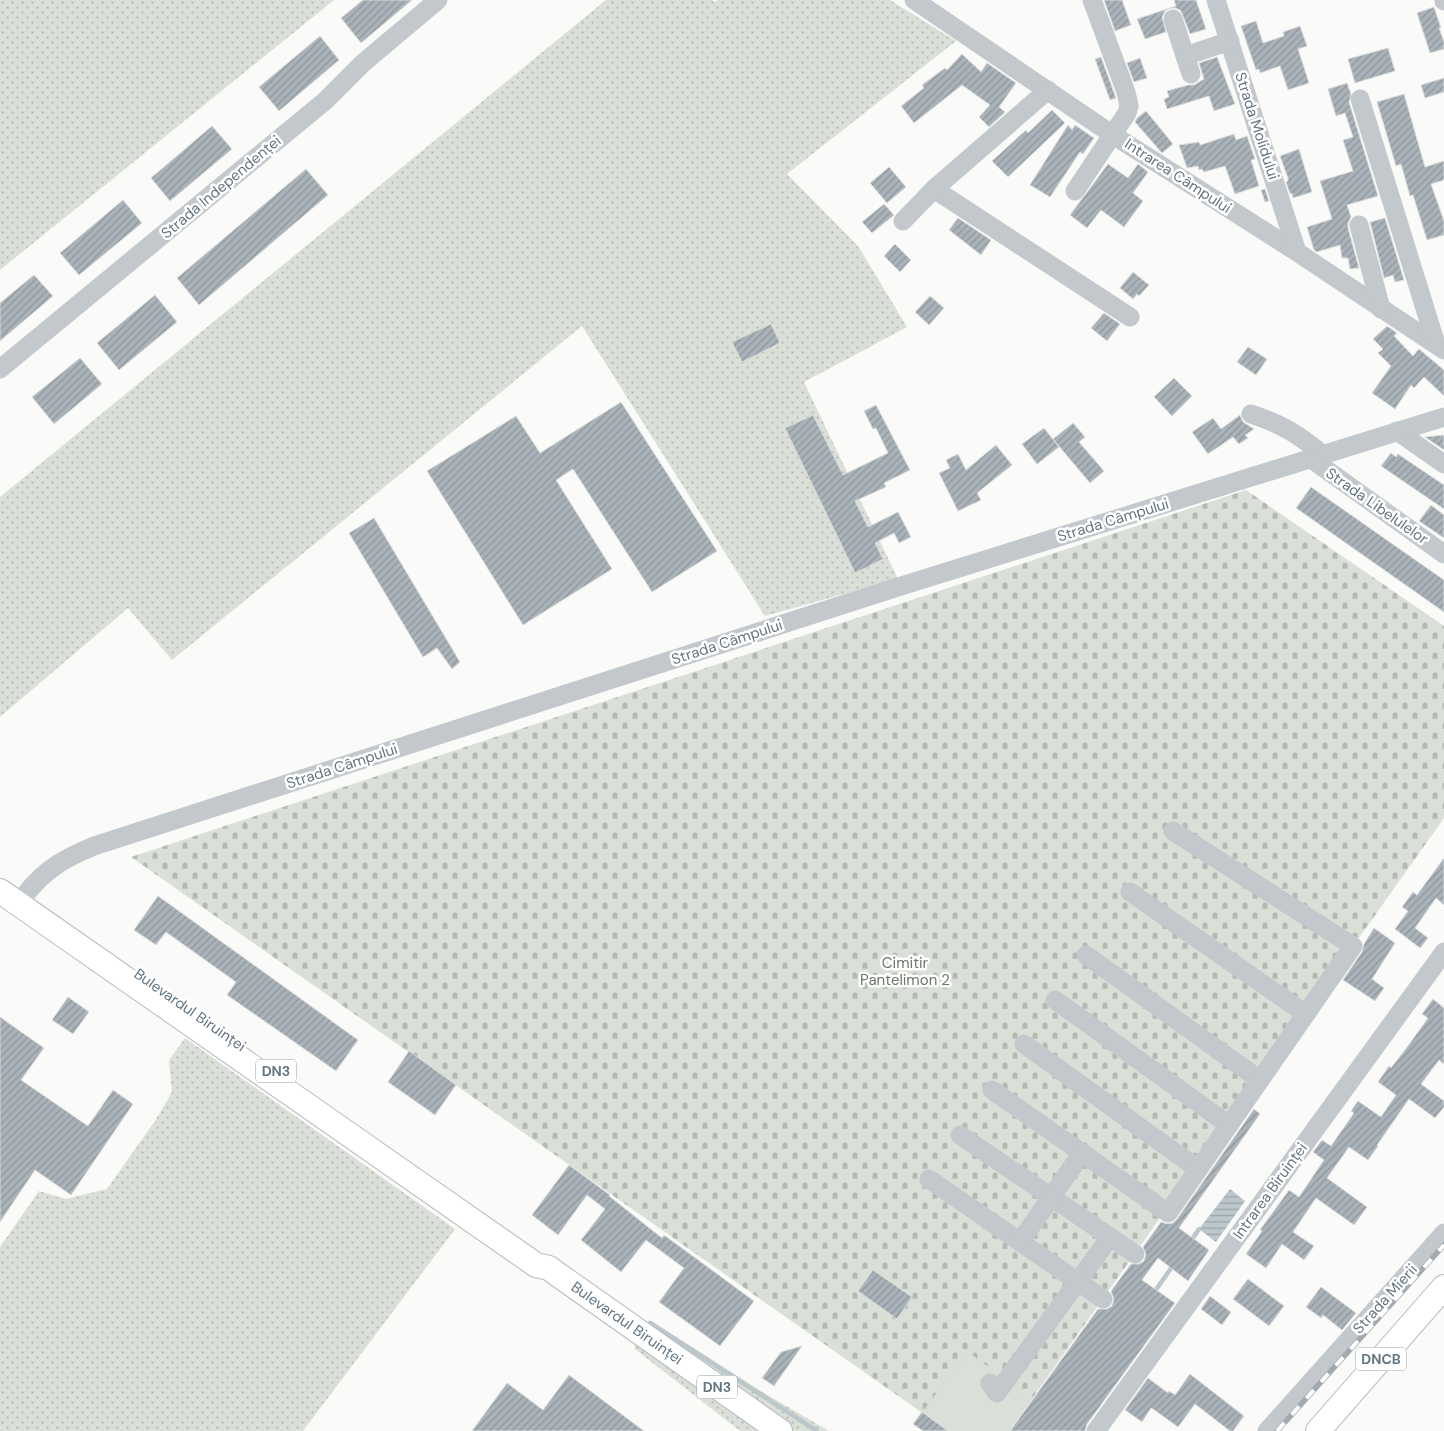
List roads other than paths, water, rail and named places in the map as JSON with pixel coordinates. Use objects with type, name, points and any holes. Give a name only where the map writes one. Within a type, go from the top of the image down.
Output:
[{"type":"main road","name":"Bulevardul Biruinței","points":[[0,878],[542,1257],[549,1268]]},
{"type":"main road","name":"Bulevardul Biruinței","points":[[0,890],[536,1264],[549,1268],[780,1431]]},
{"type":"main road","name":"DNCB","points":[[1318,1431],[1444,1287]]},
{"type":"street","name":"Strada Independenței","points":[[0,369],[325,101],[363,63],[438,0]]},
{"type":"street","name":"Intrarea Câmpului","points":[[914,0],[1113,134],[1297,252],[1440,347]]},
{"type":"street","points":[[1075,191],[1127,113],[1128,99],[1092,0]]},
{"type":"street","name":"Strada Molidului","points":[[1216,0],[1297,252]]},
{"type":"street","points":[[1173,20],[1191,74]]},
{"type":"street","points":[[1185,56],[1230,41]]},
{"type":"street","points":[[903,222],[934,189],[1048,90]]},
{"type":"street","points":[[1360,99],[1440,347]]},
{"type":"street","points":[[934,189],[1130,318]]},
{"type":"street","points":[[1359,225],[1382,309]]},
{"type":"street","name":"Strada Libelulelor","points":[[1251,414],[1294,432],[1316,456],[1444,554]]},
{"type":"street","name":"Strada Câmpului","points":[[26,895],[47,870],[94,846],[898,587],[1444,417]]},
{"type":"street","points":[[1397,431],[1444,464]]},
{"type":"street","points":[[992,1090],[1168,1213],[1353,946],[1173,831]]},
{"type":"street","points":[[1130,892],[1306,1014]]},
{"type":"street","name":"Intrarea Biruinței","points":[[1096,1431],[1444,952]]},
{"type":"street","points":[[1086,955],[1260,1080]]},
{"type":"street","points":[[1055,1000],[1229,1125]]},
{"type":"street","points":[[1024,1044],[1198,1169]]},
{"type":"street","points":[[960,1135],[1135,1254]]},
{"type":"street","points":[[1020,1242],[1082,1153]]},
{"type":"street","points":[[929,1179],[1103,1299]]},
{"type":"street","name":"Strada Mierii","points":[[1267,1431],[1444,1233]]},
{"type":"street","points":[[990,1383],[997,1393],[1110,1236]]},
{"type":"waterway","points":[[1191,1241],[1199,1229]]},
{"type":"waterway","points":[[1153,1294],[1174,1264]]},
{"type":"waterway","points":[[650,1323],[817,1431]]},
{"type":"railway","points":[[1277,1431],[1444,1245]]},
{"type":"park label","name":"Cimitir Pantelimon 2","points":[[905,972]]}]
